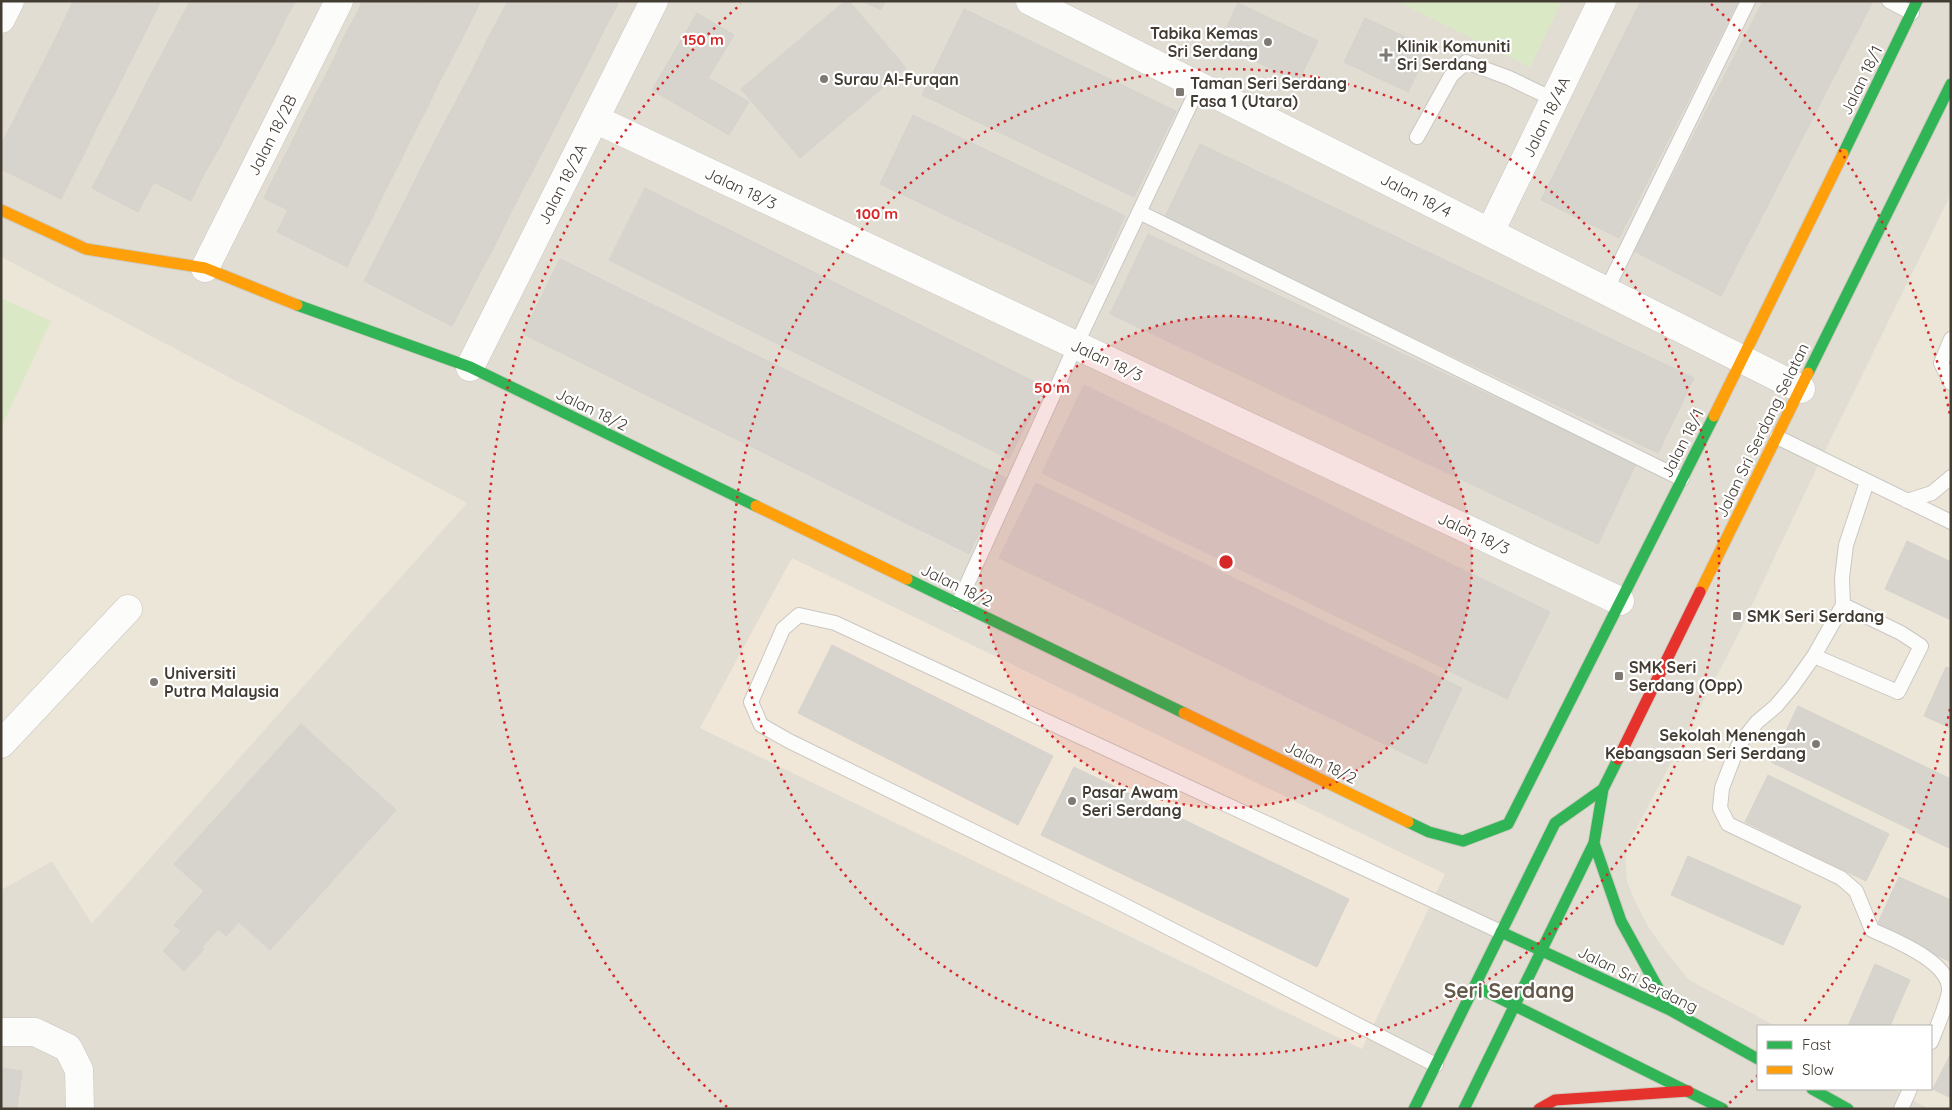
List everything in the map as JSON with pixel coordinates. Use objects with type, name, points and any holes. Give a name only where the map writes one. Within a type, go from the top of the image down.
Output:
[{"type":"street","points":[[1,19],[10,1]]},
{"type":"street","name":"Jalan 18/2B","points":[[205,268],[339,1]]},
{"type":"street","name":"Jalan 18/2A","points":[[470,367],[654,1]]},
{"type":"street","name":"Jalan 18/4","points":[[1030,1],[1068,10],[1199,86],[1801,388]]},
{"type":"street","name":"Jalan 18/4A","points":[[1490,232],[1602,1]]},
{"type":"street","name":"Jalan 18/1","points":[[1429,832],[1464,840],[1508,824],[1743,359],[1915,7]]},
{"type":"street","name":"Jalan Sri Serdang Selatan","points":[[1464,1109],[1594,842],[1603,789],[1951,84]]},
{"type":"street","name":"Jalan 18/3","points":[[595,119],[1620,601]]},
{"type":"street","name":"Jalan 18/2","points":[[1,210],[86,249],[205,268],[314,312],[470,367],[1429,832]]},
{"type":"street","points":[[1,744],[128,609]]},
{"type":"street","name":"Jalan Sri Serdang Selatan","points":[[1414,1109],[1554,823],[1603,789]]},
{"type":"street","points":[[1594,842],[1621,921],[1670,1010]]},
{"type":"street","name":"Jalan Sri Serdang","points":[[1501,932],[1670,1010],[1757,1058]]},
{"type":"street","points":[[1475,986],[1723,1109]]},
{"type":"street","points":[[1,1032],[35,1032],[68,1048],[79,1070],[80,1109]]},
{"type":"street","points":[[1814,1090],[1848,1109]]},
{"type":"street","points":[[1539,1109],[1555,1100],[1689,1091]]},
{"type":"lane","points":[[1606,291],[1748,1]]},
{"type":"lane","points":[[1889,1],[1915,7]]},
{"type":"lane","points":[[1417,137],[1451,76],[1466,62],[1509,78],[1555,100]]},
{"type":"lane","points":[[958,604],[1076,345],[1199,86]]},
{"type":"lane","points":[[1139,212],[1682,479]]},
{"type":"lane","points":[[1951,339],[1941,363],[1951,383]]},
{"type":"lane","points":[[1777,437],[1951,522]]},
{"type":"lane","points":[[1907,501],[1932,493],[1951,477]]},
{"type":"lane","points":[[1867,482],[1846,545],[1842,578],[1843,605],[1814,656],[1781,700],[1757,722],[1738,746],[1722,788],[1720,808],[1728,824],[1841,878],[1856,891],[1872,930],[1907,946],[1923,956],[1945,975],[1949,990],[1932,1039]]},
{"type":"lane","points":[[1814,656],[1898,692],[1921,646],[1901,633],[1843,605]]},
{"type":"lane","points":[[1436,1065],[1116,901],[761,725],[751,702],[782,629],[799,614],[835,623],[1501,932]]},
{"type":"lane","points":[[1901,1109],[1910,1090]]},
{"type":"shaded area","points":[[1,1],[1951,1],[1951,1109],[1,1109],[1,890],[52,861],[92,923],[466,503],[1,257]]},
{"type":"shaded area","name":"Sekolah Menengah Kebangsaan Seri Serdang","points":[[1951,194],[1951,1109],[1929,1109],[1895,1090],[1932,1090],[1932,1025],[1774,1025],[1689,980],[1649,928],[1627,882],[1625,850],[1736,639],[1821,459]]},
{"type":"shaded area","name":"Universiti Putra Malaysia","points":[[1,257],[467,503],[92,923],[52,861],[1,890]]},
{"type":"shaded area","name":"Pasar Awam Seri Serdang","points":[[792,558],[1445,874],[1362,1049],[700,728]]},
{"type":"green space","points":[[1396,1],[1562,1],[1530,67]]},
{"type":"green space","points":[[1,298],[51,321],[1,428]]},
{"type":"building","points":[[73,1],[125,1],[153,16],[140,43],[70,8]]},
{"type":"building","points":[[125,1],[161,1],[153,16]]},
{"type":"building","points":[[190,1],[194,1],[274,43],[260,69],[177,26]]},
{"type":"building","points":[[194,1],[259,1],[287,16],[274,43]]},
{"type":"building","points":[[259,1],[296,1],[287,16]]},
{"type":"building","points":[[362,1],[412,1],[467,29],[453,56],[359,9]]},
{"type":"building","points":[[412,1],[479,1],[480,2],[467,29]]},
{"type":"building","points":[[508,1],[547,1],[604,30],[591,57],[502,12]]},
{"type":"building","points":[[547,1],[613,1],[618,4],[604,30]]},
{"type":"building","name":"Surau Al-Furqan","points":[[845,1],[849,1],[906,68],[800,158],[741,89]]},
{"type":"building","points":[[862,1],[885,1],[881,10]]},
{"type":"building","points":[[1641,1],[1738,1],[1619,238],[1541,200]]},
{"type":"building","points":[[1763,1],[1868,1],[1872,3],[1721,296],[1634,251]]},
{"type":"building","name":"Tabika Kemas Sri Serdang","points":[[1238,3],[1318,41],[1298,82],[1219,43]]},
{"type":"building","points":[[70,8],[140,43],[126,70],[57,35]]},
{"type":"building","points":[[359,9],[453,56],[439,83],[345,35]]},
{"type":"building","points":[[964,9],[1176,111],[1134,197],[922,95]]},
{"type":"building","points":[[502,12],[591,57],[577,84],[488,38]]},
{"type":"building","points":[[697,13],[734,35],[708,78],[749,102],[729,135],[652,90]]},
{"type":"building","name":"Klinik Komuniti Sri Serdang","points":[[1365,18],[1429,48],[1408,92],[1344,62]]},
{"type":"building","points":[[177,26],[260,69],[246,95],[163,52]]},
{"type":"building","points":[[57,35],[126,70],[112,98],[43,63]]},
{"type":"building","points":[[345,35],[439,83],[426,110],[332,63]]},
{"type":"building","points":[[488,38],[577,84],[563,111],[475,65]]},
{"type":"building","points":[[163,52],[246,95],[232,122],[149,78]]},
{"type":"building","points":[[43,63],[112,98],[98,125],[29,90]]},
{"type":"building","points":[[332,63],[426,110],[412,137],[318,90]]},
{"type":"building","points":[[475,65],[563,111],[550,137],[461,92]]},
{"type":"building","points":[[149,78],[232,122],[219,148],[136,104]]},
{"type":"building","points":[[29,90],[98,125],[85,152],[15,118]]},
{"type":"building","points":[[318,90],[412,137],[399,164],[304,117]]},
{"type":"building","points":[[461,92],[550,137],[536,164],[447,118]]},
{"type":"building","points":[[136,104],[219,148],[204,174],[122,131]]},
{"type":"building","points":[[913,115],[1125,216],[1093,285],[880,184]]},
{"type":"building","points":[[304,117],[399,164],[385,191],[291,144]]},
{"type":"building","points":[[15,118],[85,152],[61,199],[1,169],[1,145]]},
{"type":"building","points":[[447,118],[536,164],[522,191],[433,145]]},
{"type":"building","points":[[122,131],[204,174],[191,201],[154,182],[138,212],[92,188]]},
{"type":"building","points":[[291,144],[385,191],[372,218],[277,171]]},
{"type":"building","points":[[1200,144],[1694,378],[1658,453],[1164,219]]},
{"type":"building","points":[[433,145],[522,191],[508,218],[419,172]]},
{"type":"building","points":[[277,171],[372,218],[347,267],[277,232],[288,210],[264,198]]},
{"type":"building","points":[[419,172],[508,218],[495,245],[406,199]]},
{"type":"building","points":[[645,188],[1045,387],[1009,459],[609,260]]},
{"type":"building","points":[[406,199],[495,245],[481,271],[392,226]]},
{"type":"building","points":[[392,226],[481,271],[452,326],[364,281]]},
{"type":"building","points":[[1148,234],[1636,464],[1598,544],[1110,314]]},
{"type":"building","points":[[560,259],[1006,478],[969,554],[523,334]]},
{"type":"building","points":[[1084,385],[1550,612],[1507,699],[1042,473]]},
{"type":"building","points":[[1036,483],[1462,688],[1426,764],[999,558]]},
{"type":"building","points":[[1907,541],[1951,562],[1951,620],[1885,589]]},
{"type":"building","points":[[832,645],[1053,756],[1018,825],[798,713]]},
{"type":"building","points":[[1946,667],[1951,669],[1951,728],[1924,716]]},
{"type":"building","points":[[1798,706],[1951,779],[1951,849],[1771,762]]},
{"type":"building","points":[[301,724],[396,810],[270,950],[239,922],[226,936],[218,929],[202,947],[204,949],[184,971],[163,951],[181,931],[174,925],[204,891],[174,864]]},
{"type":"building","points":[[1074,767],[1349,899],[1317,967],[1041,835]]},
{"type":"building","points":[[1768,775],[1889,834],[1866,881],[1745,822]]},
{"type":"building","points":[[1688,856],[1801,906],[1783,945],[1671,895]]},
{"type":"building","points":[[1899,877],[1951,900],[1951,962],[1876,927]]},
{"type":"building","points":[[1875,964],[1910,980],[1890,1025],[1848,1025]]},
{"type":"building","points":[[1951,1053],[1951,1098],[1933,1089]]},
{"type":"building","points":[[1,1068],[22,1071],[17,1109],[1,1109]]},
{"type":"traffic: fast","points":[[1843,154],[1917,1]]},
{"type":"traffic: fast","points":[[1808,373],[1951,84]]},
{"type":"traffic: fast","points":[[297,305],[470,367],[756,506]]},
{"type":"traffic: fast","points":[[1408,822],[1429,832],[1463,841],[1508,824],[1714,416]]},
{"type":"traffic: fast","points":[[907,579],[1184,713]]},
{"type":"traffic: fast","points":[[1464,1109],[1594,843],[1603,789],[1618,759]]},
{"type":"traffic: fast","points":[[1414,1109],[1555,823],[1603,789]]},
{"type":"traffic: fast","points":[[1594,843],[1621,921],[1670,1010]]},
{"type":"traffic: fast","points":[[1501,932],[1670,1010],[1757,1058]]},
{"type":"traffic: fast","points":[[1475,986],[1723,1109]]},
{"type":"traffic: fast","points":[[1814,1090],[1848,1109]]},
{"type":"traffic: slow","points":[[1714,416],[1843,154]]},
{"type":"traffic: slow","points":[[1,210],[86,249],[205,268],[297,305]]},
{"type":"traffic: slow","points":[[1700,592],[1808,373]]},
{"type":"traffic: slow","points":[[756,506],[907,579]]},
{"type":"traffic: slow","points":[[1184,713],[1408,822]]},
{"type":"traffic: jam","points":[[1618,759],[1700,592]]},
{"type":"traffic: jam","points":[[1539,1109],[1555,1100],[1688,1091]]},
{"type":"place","name":"Tabika Kemas Sri Serdang","points":[[1268,42]]},
{"type":"place","name":"Klinik Komuniti Sri Serdang","points":[[1386,55]]},
{"type":"place","name":"Surau Al-Furqan","points":[[824,79]]},
{"type":"place","name":"Taman Seri Serdang Fasa 1 (Utara)","points":[[1180,92]]},
{"type":"place","name":"SMK Seri Serdang","points":[[1737,616]]},
{"type":"place","name":"SMK Seri Serdang (Opp)","points":[[1619,676]]},
{"type":"place","name":"Universiti Putra Malaysia","points":[[154,682]]},
{"type":"place","name":"Sekolah Menengah Kebangsaan Seri Serdang","points":[[1816,744]]},
{"type":"place","name":"Pasar Awam Seri Serdang","points":[[1072,801]]},
{"type":"district","name":"Seri Serdang","points":[[1509,990]]}]
